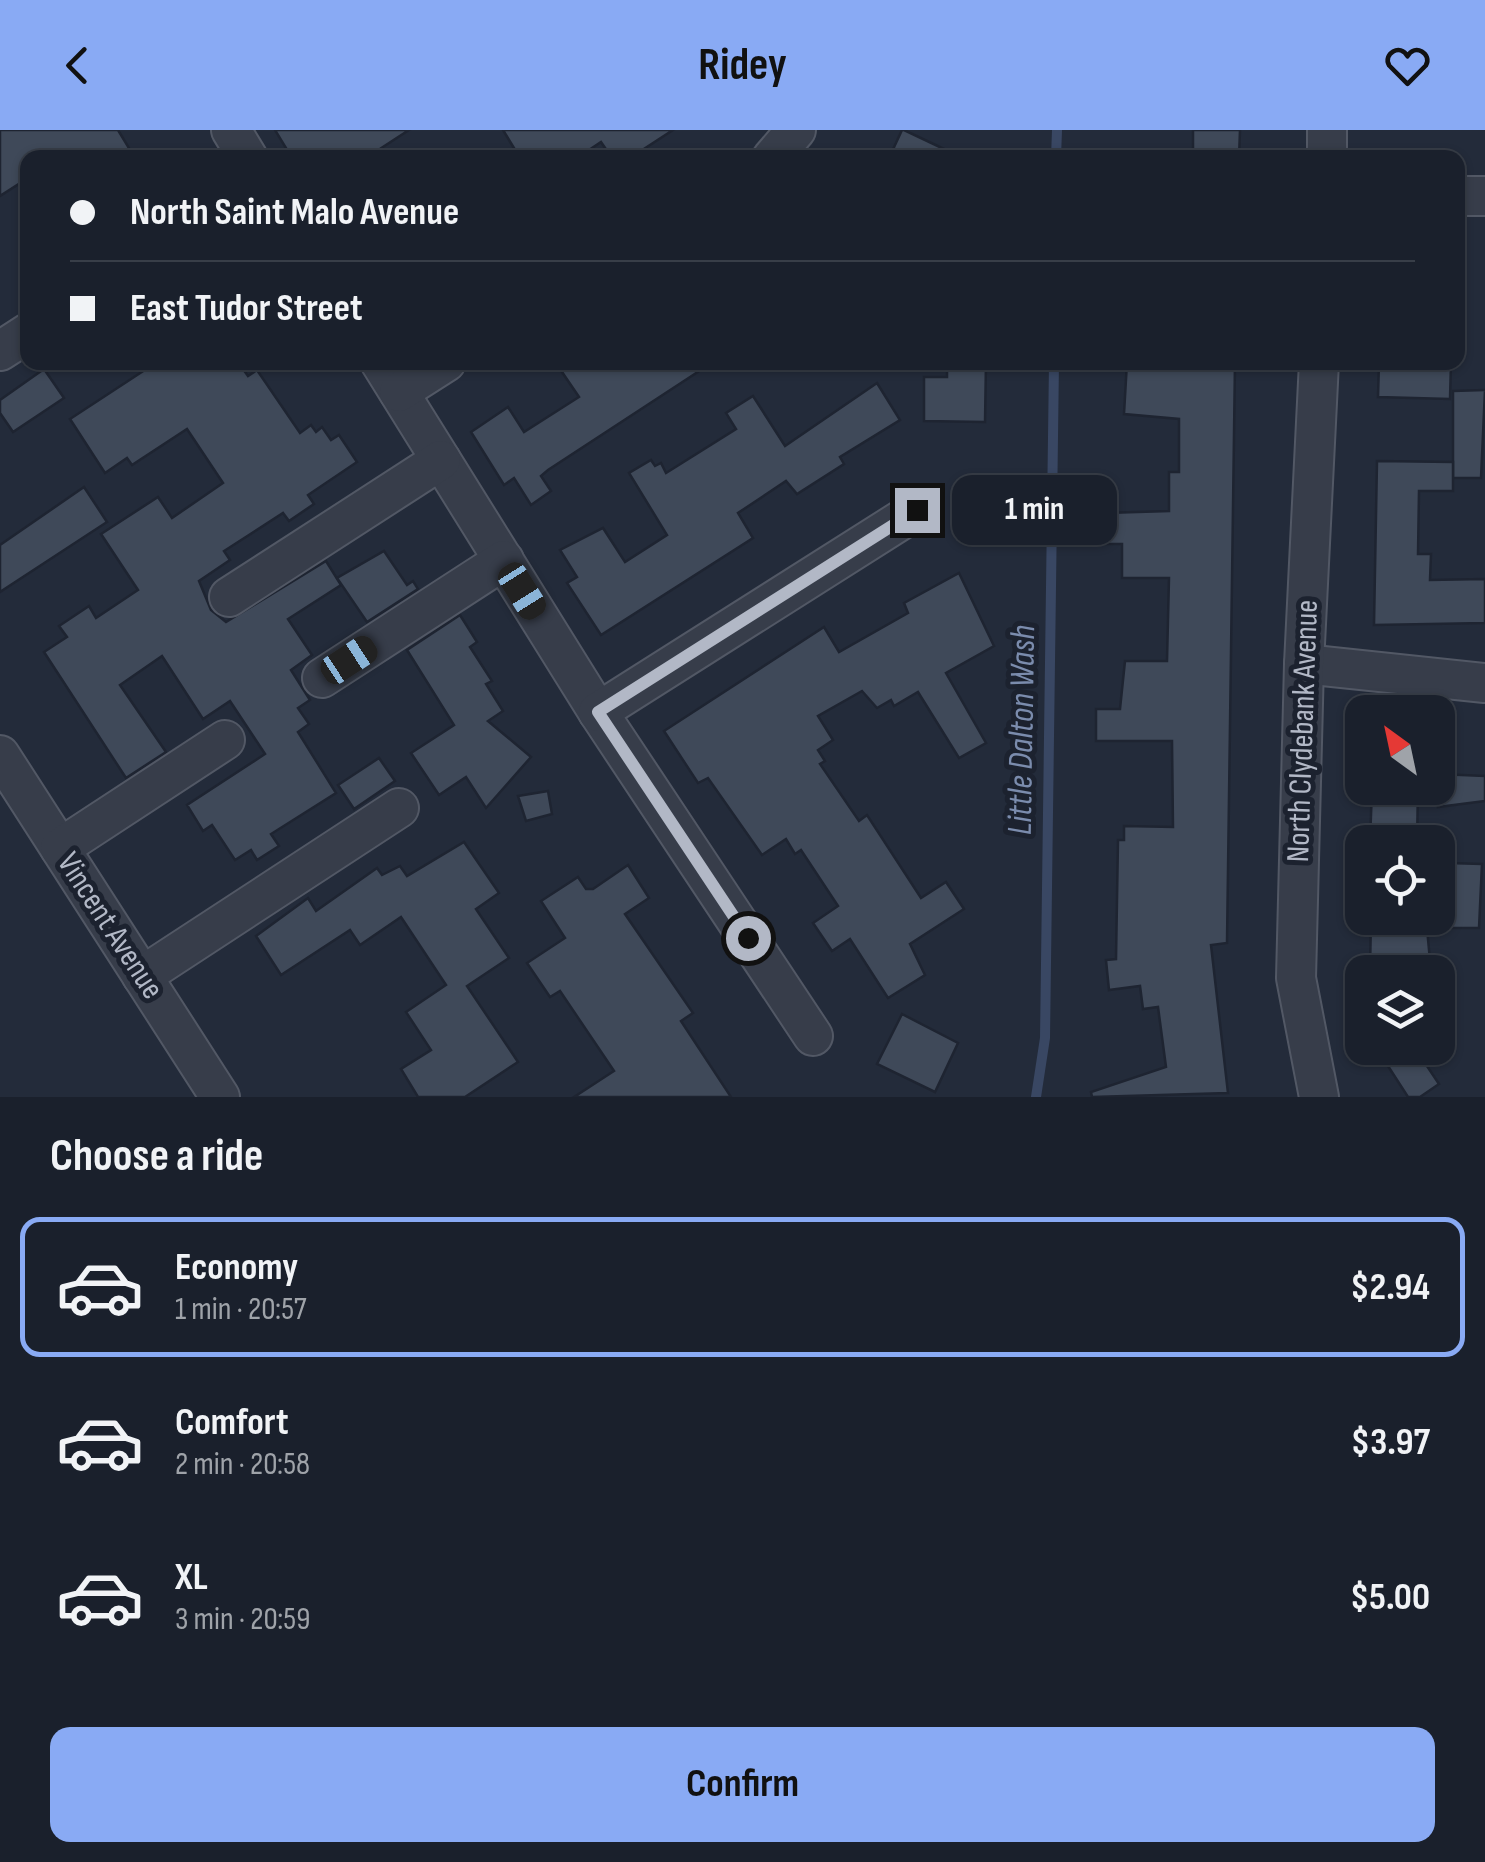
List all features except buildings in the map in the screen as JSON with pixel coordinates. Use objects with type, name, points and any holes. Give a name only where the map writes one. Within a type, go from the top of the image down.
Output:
[{"type":"street","points":[[779,150],[796,130]]},
{"type":"street","points":[[416,370],[389,377],[598,712],[813,1036]]},
{"type":"street","name":"North Clydebank Avenue","points":[[1318,1097],[1296,978],[1304,664],[1319,370]]},
{"type":"street","points":[[229,597],[442,460]]},
{"type":"street","points":[[598,712],[917,510]]},
{"type":"street","points":[[322,678],[504,560]]},
{"type":"street","points":[[1304,664],[1485,682]]},
{"type":"street","points":[[60,848],[225,740]]},
{"type":"street","name":"Vincent Avenue","points":[[0,754],[220,1097]]},
{"type":"street","points":[[142,976],[399,808]]},
{"type":"waterway","name":"Little Dalton Wash","points":[[1056,150],[1057,130]]},
{"type":"waterway","name":"Little Dalton Wash","points":[[1036,1097],[1045,1038],[1054,370]]},
{"type":"route","points":[[748,938],[598,712],[917,510]]}]
